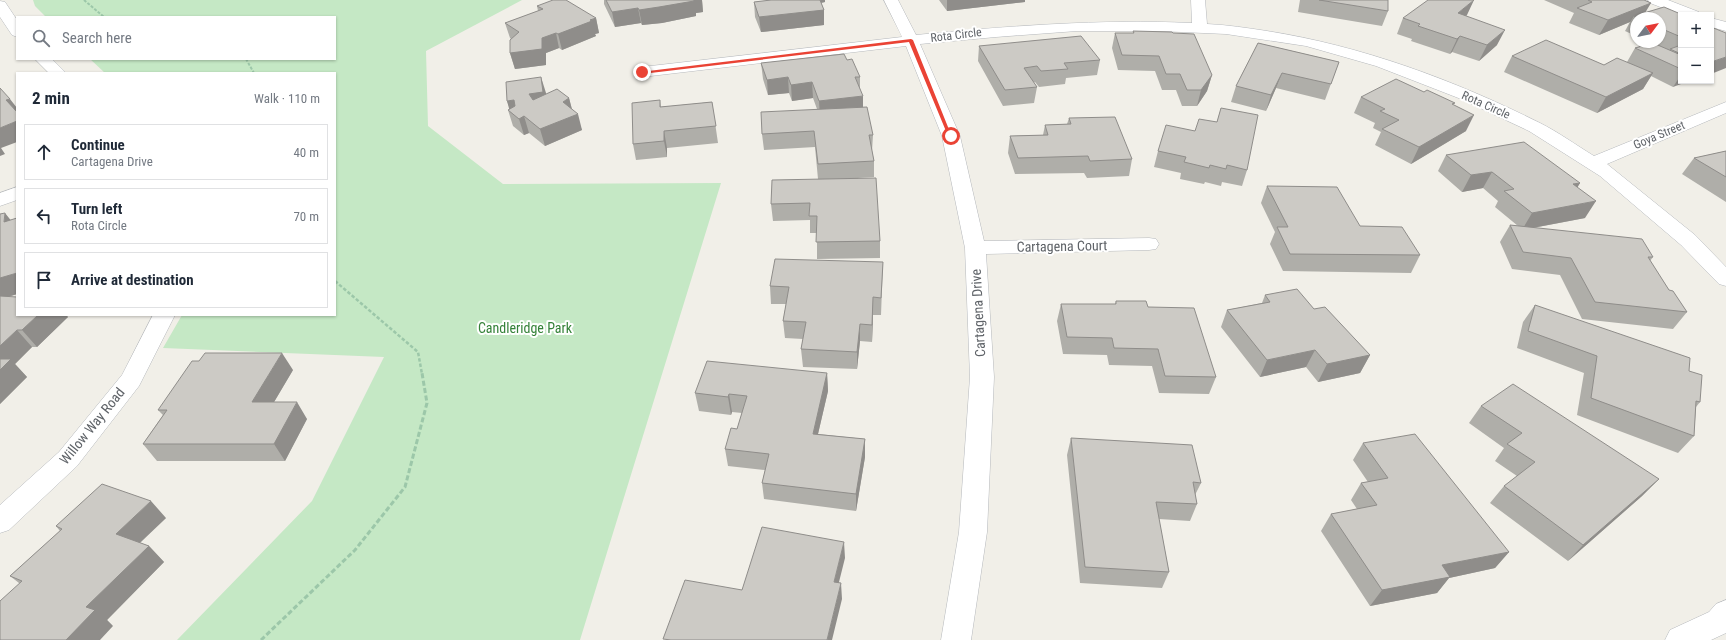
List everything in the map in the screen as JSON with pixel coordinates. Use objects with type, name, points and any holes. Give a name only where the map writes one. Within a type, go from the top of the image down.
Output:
[{"type":"street","name":"Cartagena Drive","points":[[891,0],[911,40],[951,136],[975,248],[982,377],[973,532],[956,640]]},
{"type":"street","points":[[1198,0],[1200,28]]},
{"type":"street","points":[[1654,0],[1686,12]]},
{"type":"street","points":[[0,5],[16,30]]},
{"type":"street","points":[[1714,23],[1726,27]]},
{"type":"street","name":"Rota Circle","points":[[642,72],[982,32],[1072,26],[1151,25],[1200,28],[1226,30],[1308,42],[1382,63],[1467,95],[1535,127],[1607,172],[1688,240],[1726,279]]},
{"type":"street","points":[[44,60],[57,72]]},
{"type":"street","name":"Goya Street","points":[[1593,163],[1726,107]]},
{"type":"street","points":[[0,200],[16,193]]},
{"type":"street","name":"Cartagena Court","points":[[975,248],[1149,244]]},
{"type":"street","name":"Willow Way Road","points":[[0,522],[68,459],[131,380],[163,316]]},
{"type":"street","points":[[1680,640],[1719,622],[1726,613]]},
{"type":"path","points":[[84,0],[103,16]]},
{"type":"path","points":[[247,60],[253,72]]},
{"type":"path","points":[[261,640],[355,550],[405,487],[427,403],[418,352],[336,281]]},
{"type":"green space","name":"Candleridge Park","points":[[33,0],[522,0],[426,51],[428,126],[503,184],[721,183],[580,640],[177,640],[312,501],[384,357],[163,348],[181,316],[336,316],[336,72],[104,72],[91,60],[336,60],[336,16],[45,16],[35,6]]},
{"type":"building","points":[[553,0],[566,0],[596,18],[590,20],[592,21],[558,34],[556,33],[542,38],[542,49],[510,53],[510,40],[519,32],[505,23],[543,9],[537,6]]},
{"type":"building","points":[[606,0],[694,1],[639,10],[638,8],[612,12]]},
{"type":"building","points":[[771,0],[820,0],[824,10],[759,17],[754,2]]},
{"type":"building","points":[[1319,0],[1388,0],[1388,11]]},
{"type":"building","points":[[1428,0],[1474,0],[1458,13],[1505,30],[1487,45],[1460,36],[1457,39],[1418,26],[1420,24],[1403,18]]},
{"type":"building","points":[[1588,0],[1644,0],[1651,3],[1608,20],[1577,8],[1592,2]]},
{"type":"building","points":[[1664,7],[1678,13],[1678,36],[1666,31],[1666,12],[1647,12]]},
{"type":"building","points":[[1714,28],[1726,33],[1726,57],[1714,61]]},
{"type":"building","points":[[1133,31],[1194,34],[1212,75],[1201,90],[1187,90],[1180,74],[1166,74],[1159,56],[1122,55],[1115,33],[1134,33]]},
{"type":"building","points":[[1081,36],[1100,60],[1064,63],[1068,69],[1041,71],[1037,66],[1024,68],[1037,87],[1005,90],[979,46]]},
{"type":"building","points":[[1546,40],[1604,65],[1617,58],[1653,73],[1606,97],[1512,56]]},
{"type":"building","points":[[1258,43],[1339,62],[1331,84],[1282,73],[1271,95],[1236,86]]},
{"type":"building","points":[[1678,46],[1678,53],[1670,49]]},
{"type":"building","points":[[1635,48],[1665,48],[1678,54],[1678,68]]},
{"type":"building","points":[[844,54],[847,60],[852,59],[860,77],[855,77],[863,96],[819,101],[812,82],[791,85],[788,77],[767,80],[761,63]]},
{"type":"building","points":[[541,77],[543,92],[529,94],[533,100],[557,89],[569,98],[563,102],[578,114],[540,129],[524,116],[519,119],[508,110],[515,106],[514,100],[507,101],[506,82]]},
{"type":"building","points":[[1396,79],[1424,92],[1427,90],[1455,103],[1452,104],[1474,115],[1419,147],[1382,129],[1399,120],[1380,111],[1385,109],[1361,97]]},
{"type":"building","points":[[0,88],[10,99],[6,100],[16,111],[16,121],[0,128]]},
{"type":"building","points":[[660,100],[660,107],[712,102],[716,126],[664,131],[664,141],[633,144],[632,103]]},
{"type":"building","points":[[867,107],[873,135],[869,135],[874,161],[818,164],[814,131],[762,134],[761,112]]},
{"type":"building","points":[[1221,108],[1258,115],[1247,170],[1227,165],[1226,169],[1210,165],[1209,168],[1184,162],[1186,157],[1158,151],[1166,125],[1195,131],[1199,119],[1217,122]]},
{"type":"building","points":[[1115,117],[1132,159],[1090,161],[1088,156],[1018,158],[1010,136],[1048,135],[1045,125],[1071,124],[1069,118]]},
{"type":"building","points":[[1524,142],[1580,183],[1573,184],[1596,201],[1532,213],[1504,191],[1514,189],[1492,172],[1471,175],[1446,155]]},
{"type":"building","points":[[1726,151],[1726,177],[1694,158]]},
{"type":"building","points":[[876,178],[880,241],[816,242],[817,216],[809,216],[810,203],[771,204],[772,180]]},
{"type":"building","points":[[1267,186],[1337,187],[1360,226],[1402,227],[1420,255],[1290,254],[1277,227],[1288,227]]},
{"type":"building","points":[[5,213],[4,222],[16,218],[16,273],[0,278],[0,214]]},
{"type":"building","points":[[1510,225],[1642,239],[1653,257],[1648,257],[1669,290],[1673,291],[1687,312],[1595,302],[1571,258],[1523,252]]},
{"type":"building","points":[[775,259],[883,262],[881,298],[873,297],[872,325],[860,324],[857,352],[801,349],[806,322],[783,321],[789,287],[770,286]]},
{"type":"building","points":[[1297,289],[1314,309],[1325,307],[1370,355],[1327,364],[1315,350],[1267,360],[1227,310],[1270,302],[1265,295]]},
{"type":"building","points":[[0,296],[16,297],[16,316],[37,316],[22,330],[17,330],[0,346]]},
{"type":"building","points":[[1116,301],[1146,301],[1148,307],[1194,308],[1216,377],[1165,376],[1158,349],[1114,348],[1112,338],[1067,337],[1061,304],[1116,304]]},
{"type":"building","points":[[1535,305],[1690,358],[1689,371],[1702,375],[1700,402],[1696,401],[1694,436],[1591,398],[1597,356],[1528,331]]},
{"type":"building","points":[[205,353],[282,353],[252,402],[297,402],[274,444],[143,444],[167,410],[158,410],[192,361],[199,361]]},
{"type":"building","points":[[0,359],[11,359],[0,370]]},
{"type":"building","points":[[707,361],[827,373],[813,434],[865,439],[856,494],[762,483],[769,454],[725,449],[731,428],[737,429],[747,396],[729,394],[728,397],[695,393]]},
{"type":"building","points":[[1513,384],[1659,479],[1583,545],[1504,486],[1535,462],[1507,444],[1522,433],[1481,406]]},
{"type":"building","points":[[1415,434],[1509,552],[1442,565],[1450,577],[1382,590],[1331,514],[1377,505],[1361,483],[1388,478],[1363,443]]},
{"type":"building","points":[[1071,438],[1192,445],[1201,483],[1193,482],[1197,504],[1156,502],[1169,572],[1085,567]]},
{"type":"building","points":[[102,484],[151,501],[116,534],[149,546],[86,607],[95,610],[66,640],[0,640],[0,601],[22,581],[10,576],[62,529],[56,526]]},
{"type":"building","points":[[762,527],[844,542],[834,582],[841,583],[827,640],[663,639],[685,580],[742,590]]},
{"type":"route","points":[[642,72],[911,40],[951,136]]}]
